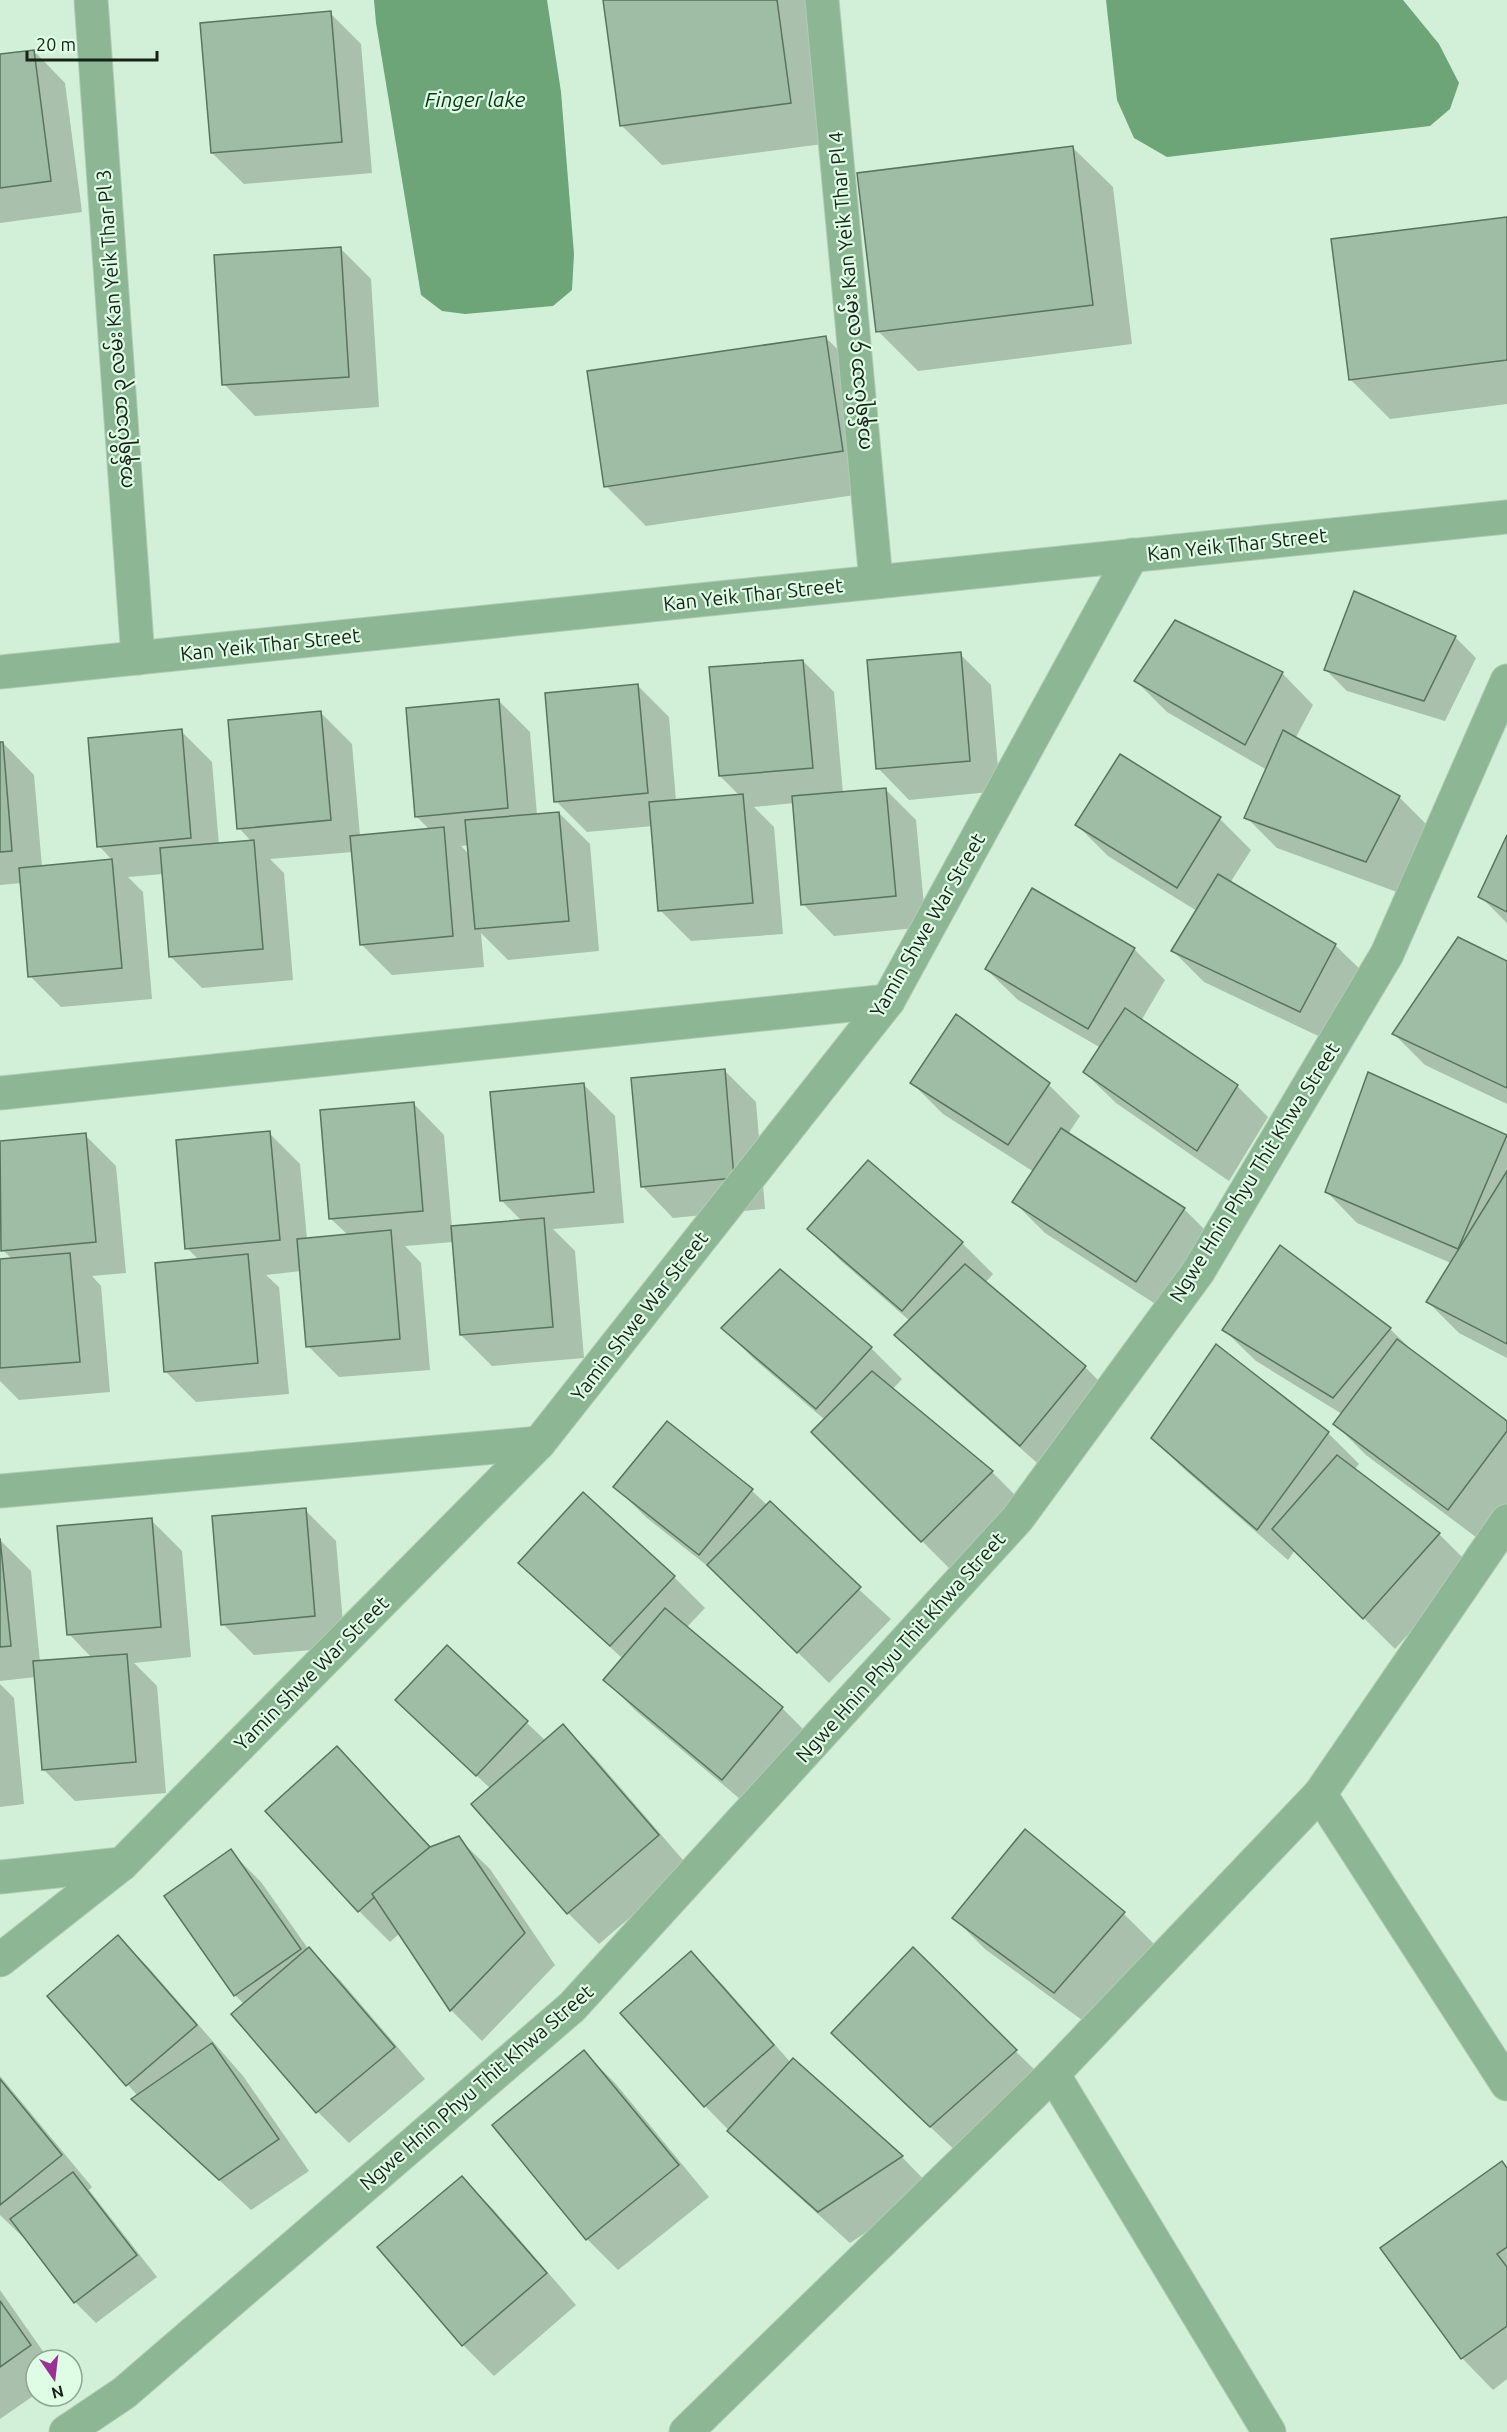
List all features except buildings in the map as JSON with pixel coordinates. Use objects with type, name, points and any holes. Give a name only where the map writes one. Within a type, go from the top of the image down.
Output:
[{"type":"street","name":"ကန်ရိပ်သာ ၃ လမ်း Kan Yeik Thar Pl 3","points":[[91,0],[138,658]]},
{"type":"street","name":"ကန်ရိပ်သာ ၄ လမ်း Kan Yeik Thar Pl 4","points":[[822,0],[876,581]]},
{"type":"street","name":"Kan Yeik Thar Street","points":[[0,672],[1507,518]]},
{"type":"street","name":"Yamin Shwe War Street","points":[[0,1960],[122,1864],[539,1443],[888,1001],[1132,555]]},
{"type":"street","name":"Ngwe Hnin Phyu Thit Khwa Street","points":[[66,2432],[124,2393],[572,2007],[1018,1518],[1198,1272],[1387,954],[1507,681]]},
{"type":"street","points":[[0,1093],[888,1001]]},
{"type":"street","points":[[0,1491],[539,1443]]},
{"type":"street","points":[[686,2432],[1053,2074],[1320,1794],[1507,1521]]},
{"type":"street","points":[[1320,1794],[1507,2084]]},
{"type":"street","points":[[0,1877],[122,1864]]},
{"type":"street","points":[[1053,2074],[1269,2432]]},
{"type":"water","name":"Finger lake","points":[[374,0],[547,0],[561,92],[574,254],[572,290],[553,306],[465,314],[442,311],[421,295]]},
{"type":"water","points":[[1106,0],[1403,0],[1439,44],[1459,83],[1450,109],[1430,126],[1167,157],[1134,138],[1117,100]]}]
